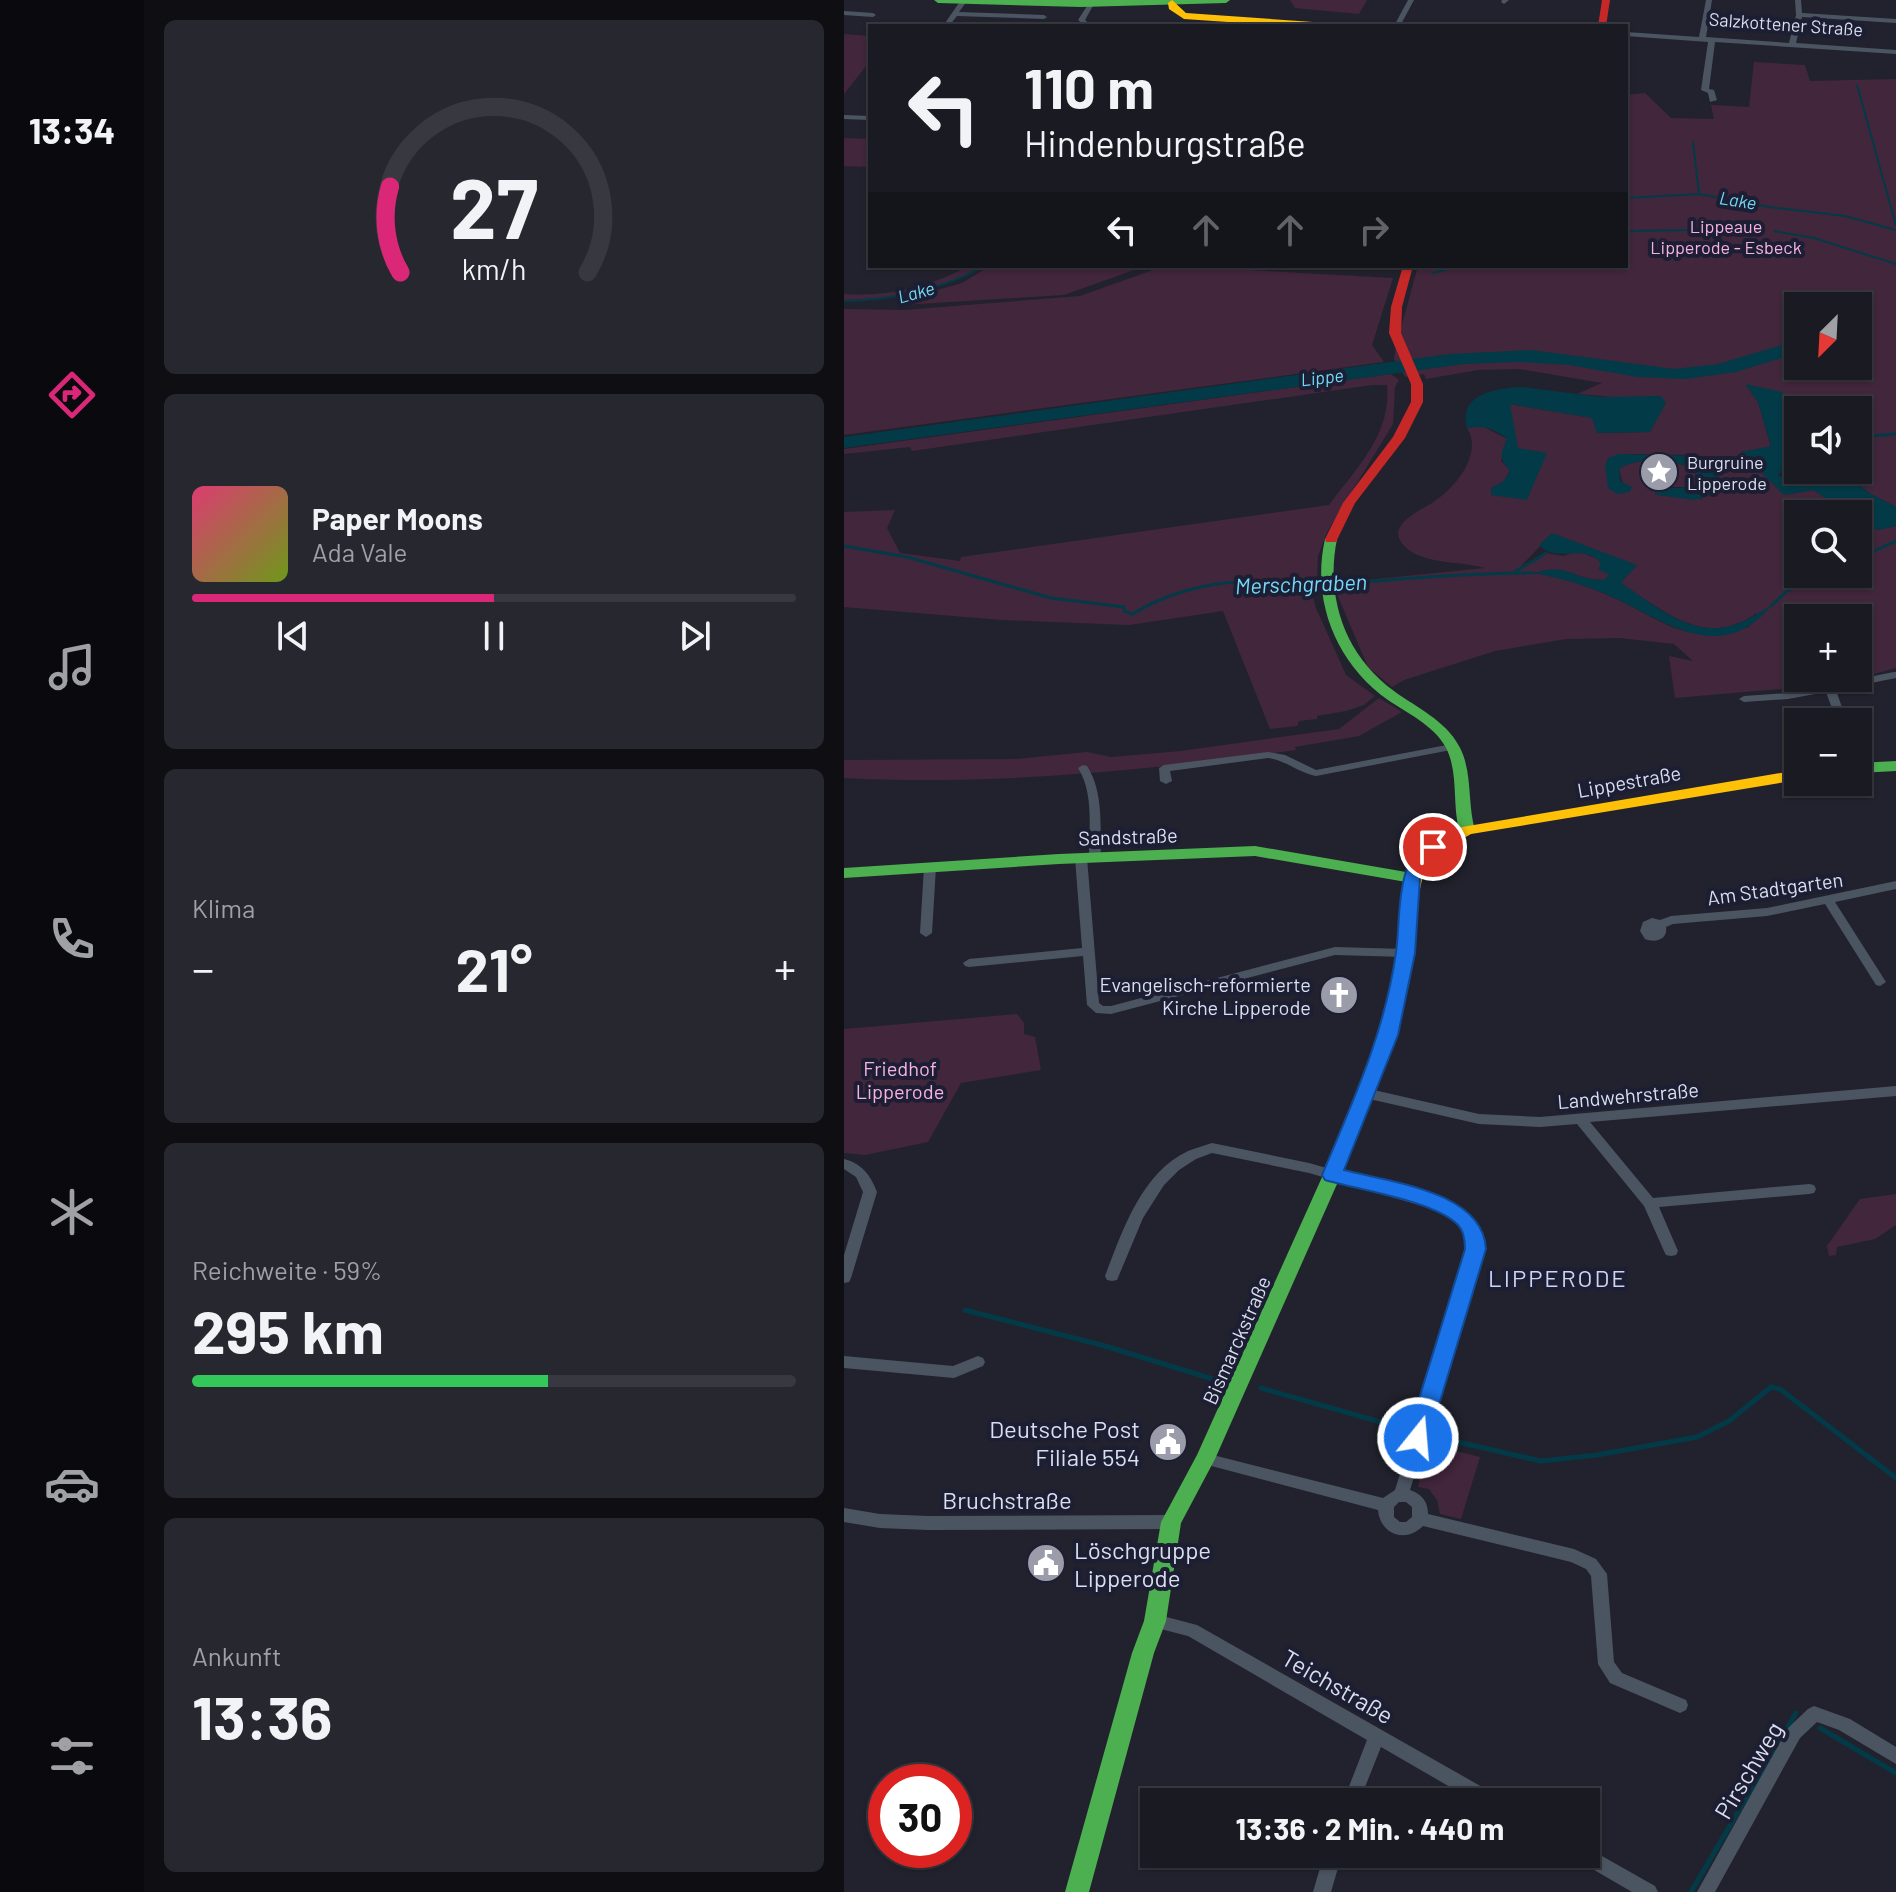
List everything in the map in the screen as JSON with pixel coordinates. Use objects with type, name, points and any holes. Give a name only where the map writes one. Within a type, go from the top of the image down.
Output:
[{"type":"main road","points":[[938,0],[960,4],[1226,0]]},
{"type":"main road","points":[[1602,24],[1606,0]]},
{"type":"main road","points":[[1172,3],[1175,12],[1184,16],[1295,24]]},
{"type":"main road","points":[[1408,268],[1394,328],[1403,355],[1416,378],[1418,391],[1415,406],[1353,497],[1326,557],[1326,586],[1357,664],[1384,690],[1423,715],[1442,732],[1452,747],[1462,786],[1460,816],[1467,830],[1433,847],[1420,860],[1412,878]]},
{"type":"main road","points":[[1872,766],[1896,766]]},
{"type":"main road","name":"Lippestraße","points":[[1467,830],[1784,777]]},
{"type":"main road","name":"Sandstraße","points":[[844,873],[1088,858],[1264,852],[1412,878]]},
{"type":"main road","name":"Bismarckstraße","points":[[1077,1892],[1143,1653],[1155,1621],[1171,1522],[1205,1459],[1332,1175],[1389,1035],[1405,953],[1412,878]]},
{"type":"street","points":[[1398,24],[1411,0]]},
{"type":"street","points":[[1702,38],[1709,0]]},
{"type":"street","points":[[1792,45],[1799,15],[1798,0]]},
{"type":"street","points":[[1086,24],[1081,20],[1099,3]]},
{"type":"street","points":[[947,24],[960,4],[1044,17]]},
{"type":"street","points":[[1874,19],[1875,9]]},
{"type":"street","points":[[844,13],[873,15]]},
{"type":"street","points":[[1799,15],[1896,21]]},
{"type":"street","name":"Salzkottener Straße","points":[[1628,34],[1896,52]]},
{"type":"street","points":[[1712,39],[1705,90],[1711,92],[1713,100]]},
{"type":"street","points":[[844,117],[868,118]]},
{"type":"street","points":[[1872,680],[1894,675]]},
{"type":"street","points":[[1744,699],[1779,698],[1813,692]]},
{"type":"street","points":[[1166,781],[1164,768],[1268,755],[1282,756],[1303,770],[1316,773],[1452,747]]},
{"type":"street","points":[[1083,768],[1088,773],[1092,802],[1087,952],[1093,1005],[1100,1010],[1111,1010],[1335,951],[1405,953]]},
{"type":"street","points":[[926,933],[930,867]]},
{"type":"street","name":"Am Stadtgarten","points":[[1659,925],[1671,920],[1767,912],[1896,885]]},
{"type":"street","points":[[1829,901],[1880,982]]},
{"type":"street","points":[[969,963],[1087,952]]},
{"type":"street","name":"Landwehrstraße","points":[[1365,1093],[1479,1119],[1540,1122],[1896,1091]]},
{"type":"street","points":[[1581,1120],[1650,1203],[1671,1251]]},
{"type":"street","points":[[1112,1276],[1128,1233],[1167,1170],[1197,1151],[1225,1149],[1440,1203],[1465,1220],[1475,1237],[1476,1249],[1401,1496],[1386,1505],[1205,1459]]},
{"type":"street","points":[[844,1164],[853,1166],[866,1178],[870,1192],[844,1278]]},
{"type":"street","points":[[1650,1203],[1809,1189]]},
{"type":"street","points":[[844,1362],[954,1372],[978,1362]]},
{"type":"street","points":[[1401,1496],[1418,1503],[1420,1519]]},
{"type":"street","points":[[1386,1505],[1384,1515],[1395,1527],[1407,1528],[1420,1519],[1574,1556],[1591,1564],[1599,1574],[1606,1664],[1616,1678],[1680,1705]]},
{"type":"street","name":"Bruchstraße","points":[[844,1515],[880,1521],[928,1523],[1171,1522]]},
{"type":"street","name":"Teichstraße","points":[[1155,1621],[1191,1630],[1468,1788]]},
{"type":"street","name":"Pirschweg","points":[[1706,1892],[1794,1733],[1814,1714],[1844,1724],[1896,1756]]},
{"type":"street","points":[[1357,1788],[1377,1736]]},
{"type":"street","points":[[1600,1864],[1649,1892]]},
{"type":"street","points":[[1322,1892],[1329,1868]]},
{"type":"green space","points":[[1290,0],[1367,0],[1359,14],[1295,8]]},
{"type":"green space","points":[[844,34],[868,36],[868,64],[844,94]]},
{"type":"green space","name":"Lippeaue Lipperode - Esbeck","points":[[1754,62],[1805,65],[1810,81],[1896,79],[1896,507],[1857,484],[1872,484],[1872,396],[1784,398],[1746,385],[1758,402],[1771,447],[1741,452],[1784,495],[1813,490],[1829,500],[1784,500],[1784,588],[1872,588],[1872,527],[1877,530],[1896,526],[1896,668],[1872,674],[1872,604],[1784,604],[1784,689],[1675,698],[1669,656],[1693,661],[1674,644],[1620,638],[1566,639],[1495,651],[1404,680],[1392,687],[1368,667],[1337,594],[1336,583],[1485,568],[1418,555],[1406,548],[1398,536],[1403,523],[1443,495],[1459,478],[1472,448],[1467,428],[1482,426],[1507,439],[1501,461],[1510,470],[1504,481],[1491,488],[1527,500],[1509,404],[1593,418],[1598,433],[1650,432],[1661,396],[1624,398],[1577,394],[1602,383],[1519,369],[1478,370],[1426,379],[1424,374],[1405,377],[1394,359],[1417,268],[1628,268],[1628,95],[1645,93],[1671,118],[1714,119],[1711,105],[1749,107]],"holes":[[[1629,454],[1696,455],[1702,499],[1658,495],[1655,491],[1667,487],[1694,487],[1697,484],[1695,473],[1689,468],[1658,460],[1626,465],[1619,469],[1623,484],[1629,485],[1608,488],[1608,458]],[[1552,534],[1636,566],[1620,583],[1669,615],[1686,622],[1720,628],[1757,613],[1749,627],[1727,632],[1692,633],[1595,590],[1536,573],[1555,570],[1594,580],[1604,580],[1610,575],[1598,559],[1578,551],[1563,556],[1546,553],[1521,566]]]},
{"type":"green space","points":[[844,138],[868,139],[868,167],[844,166]]},
{"type":"green space","points":[[965,268],[978,268],[932,288],[880,298],[844,300],[844,294],[893,292],[939,280]]},
{"type":"green space","points":[[987,268],[1139,268],[1064,295],[903,305],[901,300],[962,283]]},
{"type":"green space","points":[[1212,268],[1393,278],[1372,345],[1384,362],[844,435],[844,309],[904,310],[1080,296],[1153,270]]},
{"type":"green space","points":[[1391,374],[1399,380],[1395,387],[1393,424],[1327,532],[1318,556],[1317,580],[1308,581],[1316,608],[1346,675],[1375,696],[1364,705],[1299,721],[1297,726],[1270,729],[1223,611],[1129,625],[1002,620],[844,607],[844,512],[895,510],[887,528],[900,553],[960,561],[961,557],[1329,505],[1361,464],[1378,435],[1387,403],[1387,385],[912,451],[910,447],[844,454],[844,449]]},
{"type":"green space","points":[[1379,698],[1402,712],[1359,736],[1295,747],[1296,750],[1184,764],[1013,778],[844,778],[844,760],[1016,759],[1087,752],[1111,757],[1181,751],[1339,729]]},
{"type":"green space","name":"Friedhof Lipperode","points":[[1017,1014],[1024,1023],[1024,1034],[1035,1037],[1041,1070],[961,1083],[928,1142],[865,1155],[844,1153],[844,1029]]},
{"type":"green space","points":[[1896,1194],[1896,1225],[1875,1239],[1837,1247],[1836,1255],[1829,1256],[1827,1246],[1860,1199]]},
{"type":"green space","points":[[1428,1444],[1480,1457],[1461,1519],[1440,1514],[1437,1500],[1429,1489],[1418,1487]]},
{"type":"water","name":"Lippe","points":[[1784,344],[1784,357],[1736,372],[1686,379],[1637,377],[1569,365],[1521,362],[1465,364],[844,448],[844,437],[1449,354],[1532,350],[1674,369],[1718,364]]},
{"type":"water","points":[[1745,384],[1782,392],[1786,396],[1784,467],[1778,475],[1784,478],[1784,484],[1857,484],[1896,507],[1896,526],[1877,530],[1872,527],[1872,500],[1829,500],[1813,490],[1784,495],[1741,452],[1771,446],[1758,402]]},
{"type":"water","points":[[1523,387],[1601,397],[1661,396],[1666,403],[1650,432],[1597,433],[1592,418],[1510,404],[1518,448],[1547,453],[1527,500],[1491,495],[1491,488],[1504,481],[1510,471],[1502,456],[1507,439],[1488,428],[1467,428],[1468,407],[1474,400],[1492,391]]},
{"type":"water","points":[[1619,454],[1704,456],[1718,472],[1716,494],[1694,500],[1655,494],[1657,489],[1694,487],[1697,483],[1695,473],[1689,468],[1658,460],[1635,462],[1619,469],[1620,481],[1632,487],[1630,492],[1617,494],[1608,488],[1605,465],[1608,458]]},
{"type":"water","points":[[1552,533],[1637,565],[1621,583],[1661,610],[1690,624],[1721,628],[1741,622],[1771,606],[1752,624],[1732,634],[1712,636],[1671,626],[1592,588],[1534,573],[1556,570],[1594,580],[1604,580],[1609,575],[1598,569],[1601,564],[1588,554],[1555,553],[1539,545]]},
{"type":"waterway","points":[[1857,85],[1896,225]]},
{"type":"waterway","points":[[1693,142],[1699,194]]},
{"type":"waterway","name":"Lake","points":[[1628,198],[1699,194]]},
{"type":"waterway","name":"Lake","points":[[1699,194],[1769,207],[1845,216],[1896,230]]},
{"type":"waterway","points":[[1628,231],[1763,229]]},
{"type":"waterway","points":[[1774,231],[1814,238],[1896,264]]},
{"type":"waterway","name":"Lake","points":[[844,301],[917,292],[980,268]]},
{"type":"waterway","points":[[1433,273],[1454,268]]},
{"type":"waterway","points":[[1872,436],[1896,434]]},
{"type":"waterway","points":[[1872,552],[1896,541]]},
{"type":"waterway","name":"Merschgraben","points":[[844,546],[907,557],[1051,598],[1124,607],[1124,611],[1133,614],[1172,595],[1231,582],[1312,586],[1534,573]]},
{"type":"waterway","points":[[1516,571],[1546,553]]},
{"type":"waterway","points":[[1771,606],[1794,588]]},
{"type":"waterway","points":[[965,1310],[1105,1346],[1216,1380]]},
{"type":"waterway","points":[[1436,1437],[1541,1461],[1597,1455],[1697,1437],[1729,1421],[1771,1387],[1780,1389],[1896,1478]]},
{"type":"waterway","points":[[1261,1388],[1412,1431]]},
{"type":"waterway","points":[[1691,1892],[1796,1713]]},
{"type":"waterway","points":[[1820,1728],[1896,1773]]},
{"type":"traffic: fast","points":[[938,0],[1081,4],[1226,0]]},
{"type":"traffic: fast","points":[[1331,539],[1326,579],[1334,620],[1343,640],[1366,674],[1390,695],[1429,721],[1452,746],[1459,766],[1467,830]]},
{"type":"traffic: fast","points":[[1872,767],[1896,766]]},
{"type":"traffic: fast","points":[[844,873],[1059,859],[1255,851],[1412,878]]},
{"type":"traffic: fast","points":[[1077,1892],[1143,1653],[1155,1621],[1171,1522],[1205,1459],[1332,1175],[1389,1035],[1401,984],[1408,930]]},
{"type":"traffic: slow","points":[[1172,3],[1173,9],[1184,16],[1298,24]]},
{"type":"traffic: slow","points":[[1408,930],[1418,868],[1433,849],[1467,830],[1784,777]]},
{"type":"traffic: jam","points":[[1602,24],[1606,0]]},
{"type":"traffic: jam","points":[[1331,539],[1349,503],[1399,438],[1417,402],[1417,384],[1395,333],[1397,307],[1407,268]]},
{"type":"place","name":"Burgruine Lipperode","points":[[1659,472]]},
{"type":"place","name":"Evangelisch-reformierte Kirche Lipperode","points":[[1339,995]]},
{"type":"place","name":"Deutsche Post Filiale 554","points":[[1168,1442]]},
{"type":"place","name":"Löschgruppe Lipperode","points":[[1046,1563]]},
{"type":"district","name":"LIPPERODE","points":[[1558,1277]]},
{"type":"route","points":[[1418,1438],[1476,1249],[1475,1237],[1472,1228],[1455,1210],[1440,1203],[1332,1175],[1389,1035],[1401,984],[1412,878],[1420,860],[1433,847]]}]
